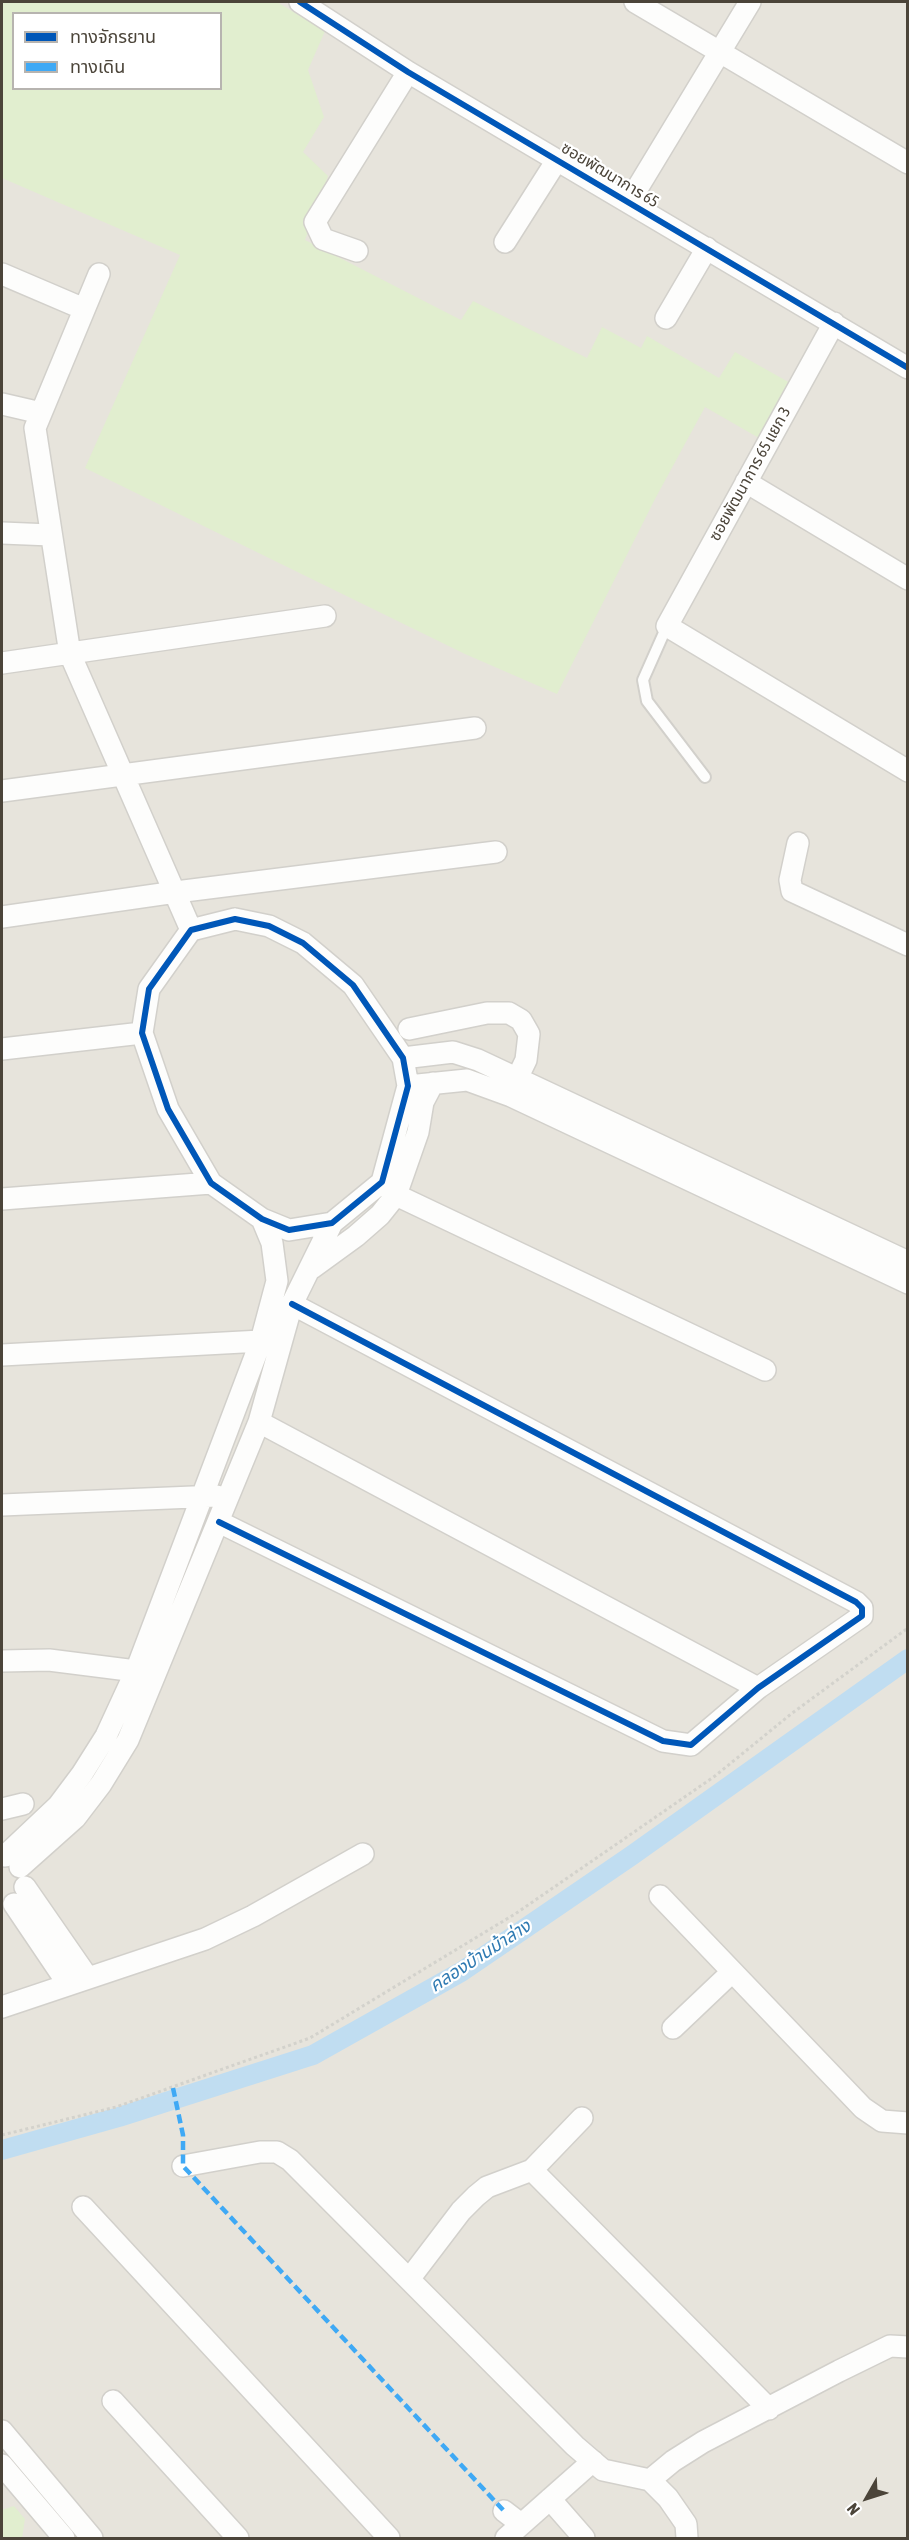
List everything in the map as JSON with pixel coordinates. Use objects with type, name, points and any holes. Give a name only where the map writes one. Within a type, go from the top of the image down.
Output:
[{"type":"street","name":"ซอยพัฒนาการ 65","points":[[300,2],[408,72],[908,368]]},
{"type":"street","points":[[635,2],[908,163]]},
{"type":"street","points":[[629,202],[750,2]]},
{"type":"street","points":[[357,251],[323,239],[315,222],[408,72]]},
{"type":"street","points":[[505,242],[557,160]]},
{"type":"street","points":[[666,318],[707,248]]},
{"type":"street","points":[[2,274],[84,309]]},
{"type":"street","points":[[99,274],[35,428],[70,654],[191,930]]},
{"type":"street","name":"ซอยพัฒนาการ 65 แยก 3","points":[[667,626],[834,323]]},
{"type":"street","points":[[2,404],[41,414]]},
{"type":"street","points":[[746,482],[908,579]]},
{"type":"street","points":[[2,533],[51,535]]},
{"type":"street","points":[[2,663],[325,616]]},
{"type":"street","points":[[667,626],[908,771]]},
{"type":"street","points":[[2,791],[475,728]]},
{"type":"street","points":[[798,843],[790,880],[792,891],[908,945]]},
{"type":"street","points":[[2,917],[176,892],[496,852]]},
{"type":"street","points":[[235,919],[269,926],[303,943],[353,985],[404,1058],[408,1086],[389,1189],[332,1223],[289,1230],[262,1219],[211,1183],[168,1109],[142,1033],[149,989],[191,930],[235,919]]},
{"type":"street","points":[[409,1029],[487,1013],[509,1013],[521,1020],[529,1034],[526,1060],[513,1086]]},
{"type":"street","points":[[2,1049],[142,1033]]},
{"type":"street","points":[[404,1058],[453,1052],[513,1086],[908,1283]]},
{"type":"street","points":[[408,1086],[467,1080],[513,1086],[908,1262]]},
{"type":"street","points":[[311,1269],[380,1215],[389,1189],[418,1132],[423,1102],[433,1083]]},
{"type":"street","points":[[2,1199],[211,1183]]},
{"type":"street","points":[[389,1189],[765,1370]]},
{"type":"street","points":[[11,1880],[106,1736],[136,1671],[205,1496],[261,1341],[277,1281],[272,1243],[262,1219]]},
{"type":"street","points":[[11,1880],[75,1818],[101,1784],[128,1740],[259,1422],[292,1304],[332,1223]]},
{"type":"street","points":[[219,1522],[663,1741],[691,1745],[758,1688],[862,1616],[862,1608],[856,1602],[292,1304]]},
{"type":"street","points":[[2,1355],[261,1341]]},
{"type":"street","points":[[259,1422],[758,1688]]},
{"type":"street","points":[[2,1505],[205,1496],[229,1497]]},
{"type":"street","points":[[2,1661],[49,1660],[136,1671]]},
{"type":"street","points":[[2,1809],[23,1804]]},
{"type":"street","points":[[2,2007],[205,1938],[253,1916],[363,1854]]},
{"type":"street","points":[[11,1880],[78,1981]]},
{"type":"street","points":[[660,1896],[863,2108],[882,2121],[908,2123]]},
{"type":"street","points":[[673,2028],[732,1972]]},
{"type":"street","points":[[410,2278],[461,2211],[476,2196],[487,2187],[532,2170],[582,2118]]},
{"type":"street","points":[[183,2166],[230,2156],[277,2152],[290,2160],[603,2470],[616,2475],[650,2480],[668,2498],[686,2523],[689,2535],[687,2538]]},
{"type":"street","points":[[532,2170],[769,2409]]},
{"type":"street","points":[[83,2207],[389,2538]]},
{"type":"street","points":[[650,2480],[673,2461],[703,2442],[890,2346],[908,2347]]},
{"type":"street","points":[[113,2401],[238,2538]]},
{"type":"street","points":[[2,2431],[92,2538]]},
{"type":"street","points":[[504,2511],[514,2531],[593,2461]]},
{"type":"street","points":[[2,2465],[64,2538]]},
{"type":"street","points":[[550,2499],[584,2538]]},
{"type":"lane","points":[[667,626],[643,680],[647,701],[705,777]]},
{"type":"path","points":[[2,2135],[116,2107],[310,2038],[515,1914],[599,1857],[715,1776],[791,1714],[908,1628]]},
{"type":"shaded area","points":[[2,2],[907,2],[907,2538],[2,2538]]},
{"type":"green space","points":[[2,2],[277,2],[325,31],[308,70],[324,117],[303,152],[328,176],[305,240],[461,320],[473,301],[587,358],[602,327],[641,348],[647,336],[719,378],[735,352],[792,384],[759,438],[705,407],[655,499],[557,694],[465,654],[85,468],[180,255],[2,178]]},
{"type":"green space","points":[[14,2506],[25,2519],[22,2538],[2,2538],[2,2510]]},
{"type":"waterway","name":"คลองบ้านม้าล่าง","points":[[2,2150],[119,2117],[313,2055],[461,1972],[631,1856],[908,1659]]},
{"type":"marked path","points":[[173,2088],[183,2135],[183,2166],[504,2511]]},
{"type":"cycle path","points":[[300,2],[408,72],[908,368]]},
{"type":"cycle path","points":[[235,919],[269,926],[303,943],[353,985],[403,1058],[408,1086],[382,1182],[332,1223],[289,1230],[262,1219],[211,1183],[168,1109],[142,1033],[149,989],[191,930],[235,919]]},
{"type":"cycle path","points":[[219,1522],[663,1741],[691,1745],[758,1688],[862,1616],[862,1608],[856,1602],[292,1304]]}]
